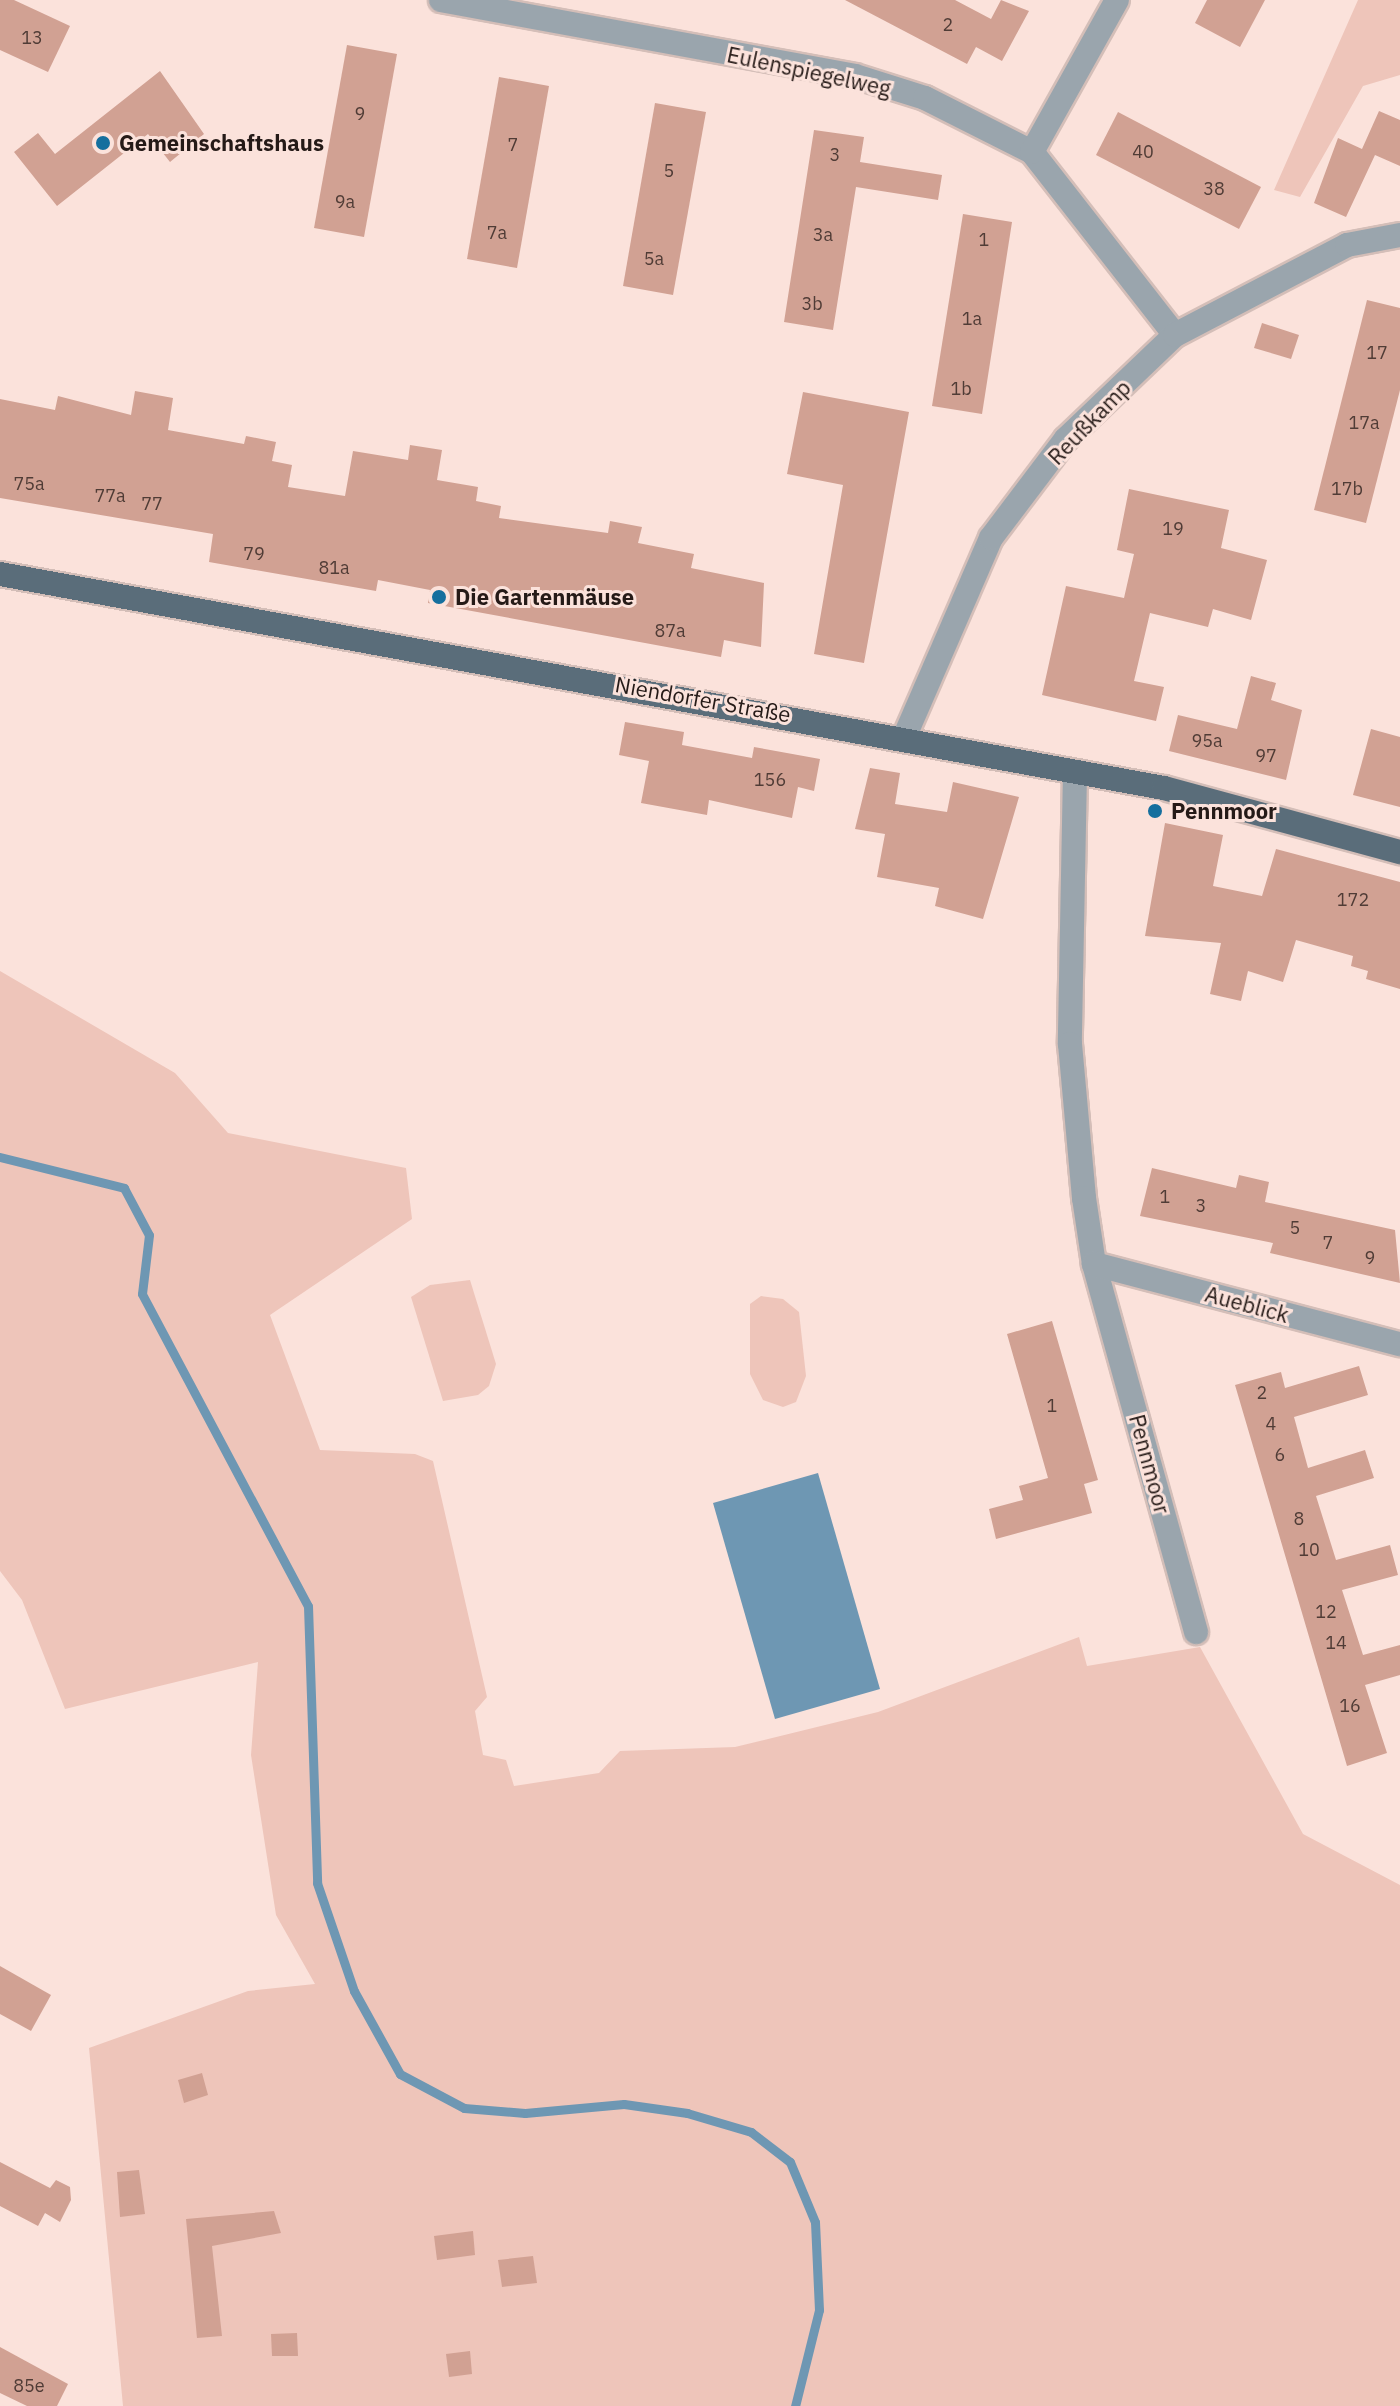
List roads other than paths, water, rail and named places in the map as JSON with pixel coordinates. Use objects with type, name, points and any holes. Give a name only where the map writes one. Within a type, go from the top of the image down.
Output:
[{"type":"main road","name":"Niendorfer Straße","points":[[0,574],[1164,788],[1400,852]]},
{"type":"street","name":"Eulenspiegelweg","points":[[441,0],[548,10],[855,76],[925,98],[1032,152],[1175,335]]},
{"type":"street","points":[[1032,152],[1117,0]]},
{"type":"street","name":"Reußkamp","points":[[904,738],[991,538],[1066,439],[1175,335],[1347,245],[1400,235]]},
{"type":"street","name":"Pennmoor","points":[[1075,772],[1070,1044],[1094,1264],[1196,1632]]},
{"type":"street","name":"Aueblick","points":[[1094,1264],[1400,1344]]},
{"type":"water","points":[[818,1473],[880,1689],[775,1719],[713,1503]]},
{"type":"waterway","points":[[0,1157],[124,1188],[149,1235],[142,1294],[308,1606],[317,1883],[354,1991],[400,2074],[464,2108],[525,2113],[624,2104],[687,2113],[751,2132],[790,2162],[815,2222],[819,2310],[795,2406]]},
{"type":"place","name":"Gemeinschaftshaus","points":[[103,143]]},
{"type":"place","name":"Die Gartenmäuse","points":[[439,597]]},
{"type":"place","name":"Pennmoor","points":[[1155,811]]}]
